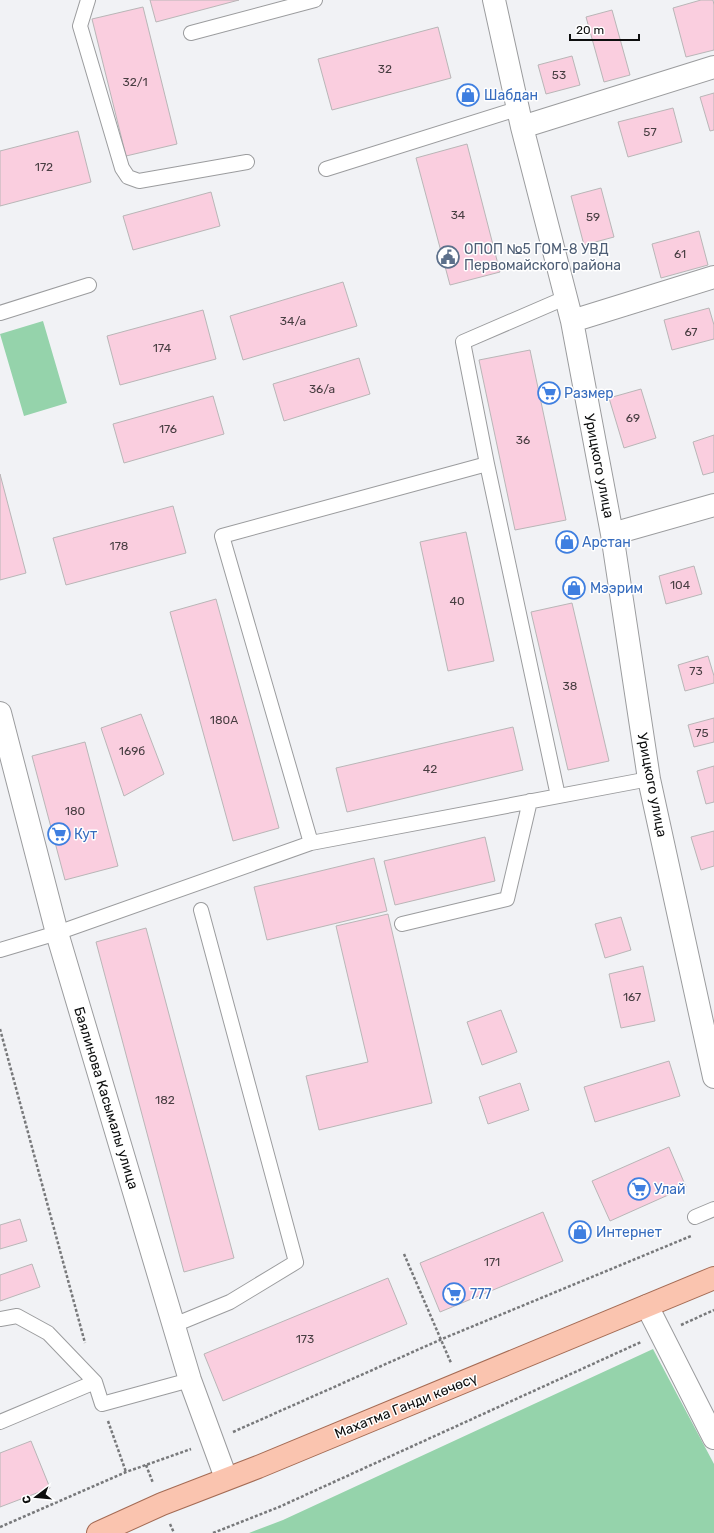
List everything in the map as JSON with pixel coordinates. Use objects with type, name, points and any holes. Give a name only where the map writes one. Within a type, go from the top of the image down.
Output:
[{"type":"main road","name":"Махатма Ганди көчөсү","points":[[98,1533],[162,1504],[226,1478],[258,1467],[714,1278]]},
{"type":"street","name":"Урицкого улица","points":[[494,0],[520,118],[572,321],[612,534],[649,779],[714,1077]]},
{"type":"street","points":[[520,118],[714,67]]},
{"type":"street","points":[[572,321],[714,277]]},
{"type":"street","points":[[612,534],[714,505]]},
{"type":"street","name":"Баялинова Касымалы улица","points":[[0,713],[57,933],[190,1380],[226,1478]]},
{"type":"street","points":[[647,1306],[714,1438]]},
{"type":"lane","points":[[88,0],[80,26],[122,168],[128,177],[139,181],[247,162]]},
{"type":"lane","points":[[191,33],[315,0]]},
{"type":"lane","points":[[326,169],[520,118]]},
{"type":"lane","points":[[0,313],[89,285]]},
{"type":"lane","points":[[558,796],[487,464],[463,342],[565,298]]},
{"type":"lane","points":[[311,843],[222,536],[487,464]]},
{"type":"lane","points":[[0,950],[57,933],[311,843],[649,779]]},
{"type":"lane","points":[[402,924],[507,899],[530,801]]},
{"type":"lane","points":[[174,1325],[230,1302],[296,1262],[201,910]]},
{"type":"lane","points":[[695,1217],[714,1209]]},
{"type":"lane","points":[[0,1318],[17,1316],[48,1333],[95,1382],[102,1404],[190,1380]]},
{"type":"lane","points":[[0,1422],[95,1382]]},
{"type":"path","points":[[0,1029],[87,1350]]},
{"type":"path","points":[[0,1527],[126,1472],[213,1441],[442,1339],[692,1236]]},
{"type":"path","points":[[404,1254],[442,1339],[459,1384]]},
{"type":"path","points":[[212,1533],[279,1507],[714,1310]]},
{"type":"path","points":[[102,1404],[126,1472]]},
{"type":"green space","points":[[43,321],[67,403],[24,416],[0,334]]},
{"type":"green space","points":[[653,1349],[714,1464],[714,1533],[249,1533],[283,1520]]},
{"type":"building","points":[[150,0],[239,0],[156,22]]},
{"type":"building","points":[[701,0],[713,0],[714,50],[686,57],[673,8]]},
{"type":"building","points":[[143,7],[177,144],[126,156],[92,19]]},
{"type":"building","points":[[612,10],[630,75],[604,82],[586,17]]},
{"type":"building","points":[[438,27],[451,78],[332,110],[318,59]]},
{"type":"building","points":[[572,56],[580,85],[546,94],[538,65]]},
{"type":"building","points":[[714,93],[714,130],[710,131],[700,97]]},
{"type":"building","points":[[673,108],[682,142],[628,157],[618,122]]},
{"type":"building","points":[[78,131],[91,182],[0,206],[0,151]]},
{"type":"building","points":[[467,144],[500,272],[450,285],[416,158]]},
{"type":"building","points":[[601,188],[614,237],[584,245],[571,196]]},
{"type":"building","points":[[211,192],[220,226],[133,250],[123,216]]},
{"type":"building","points":[[699,231],[708,265],[661,278],[652,244]]},
{"type":"building","points":[[343,282],[357,326],[243,360],[230,316]]},
{"type":"building","points":[[709,308],[714,325],[714,339],[672,350],[664,320]]},
{"type":"building","points":[[203,310],[216,359],[120,385],[107,336]]},
{"type":"building","points":[[530,350],[566,520],[515,530],[479,360]]},
{"type":"building","points":[[359,358],[370,394],[284,421],[273,384]]},
{"type":"building","points":[[641,389],[656,438],[624,448],[609,398]]},
{"type":"building","points":[[213,396],[224,434],[124,463],[113,424]]},
{"type":"building","points":[[714,435],[714,472],[703,475],[693,442]]},
{"type":"building","points":[[0,474],[26,573],[0,580]]},
{"type":"building","points":[[173,506],[186,553],[66,585],[53,538]]},
{"type":"building","points":[[466,532],[494,661],[448,671],[420,542]]},
{"type":"building","points":[[694,566],[702,594],[666,604],[659,576]]},
{"type":"building","points":[[216,599],[279,828],[233,841],[170,612]]},
{"type":"building","points":[[572,603],[609,761],[568,770],[531,612]]},
{"type":"building","points":[[708,656],[714,676],[714,683],[685,691],[678,665]]},
{"type":"building","points":[[141,714],[164,774],[124,796],[101,728]]},
{"type":"building","points":[[714,718],[714,742],[694,747],[688,725]]},
{"type":"building","points":[[513,727],[523,770],[347,812],[336,768]]},
{"type":"building","points":[[85,742],[118,866],[65,880],[32,756]]},
{"type":"building","points":[[714,766],[714,802],[706,804],[697,771]]},
{"type":"building","points":[[714,831],[714,866],[701,870],[691,837]]},
{"type":"building","points":[[485,837],[495,881],[395,905],[384,861]]},
{"type":"building","points":[[374,858],[387,911],[267,940],[254,887]]},
{"type":"building","points":[[388,914],[432,1103],[319,1130],[306,1076],[368,1062],[336,926]]},
{"type":"building","points":[[621,917],[631,950],[605,958],[595,924]]},
{"type":"building","points":[[146,928],[234,1258],[184,1272],[96,942]]},
{"type":"building","points":[[643,966],[655,1021],[621,1028],[609,974]]},
{"type":"building","points":[[501,1010],[517,1052],[482,1065],[467,1022]]},
{"type":"building","points":[[669,1061],[680,1096],[595,1122],[584,1087]]},
{"type":"building","points":[[520,1083],[529,1110],[488,1124],[479,1097]]},
{"type":"building","points":[[669,1147],[686,1187],[610,1221],[592,1181]]},
{"type":"building","points":[[543,1212],[563,1261],[440,1312],[420,1263]]},
{"type":"building","points":[[20,1219],[27,1241],[0,1249],[0,1225]]},
{"type":"building","points":[[32,1264],[40,1287],[0,1301],[0,1275]]},
{"type":"building","points":[[388,1278],[407,1324],[223,1401],[204,1354]]},
{"type":"building","points":[[31,1441],[50,1488],[0,1507],[0,1453]]},
{"type":"place","name":"Шабдан","points":[[468,95]]},
{"type":"place","name":"ОПОП №5 ГОМ-8 УВД Первомайского района","points":[[448,257]]},
{"type":"place","name":"Размер","points":[[549,393]]},
{"type":"place","name":"Арстан","points":[[567,542]]},
{"type":"place","name":"Мээрим","points":[[574,588]]},
{"type":"place","name":"Кут","points":[[59,834]]},
{"type":"place","name":"Улай","points":[[639,1189]]},
{"type":"place","name":"Интернет","points":[[580,1232]]},
{"type":"place","name":"777","points":[[454,1294]]}]
